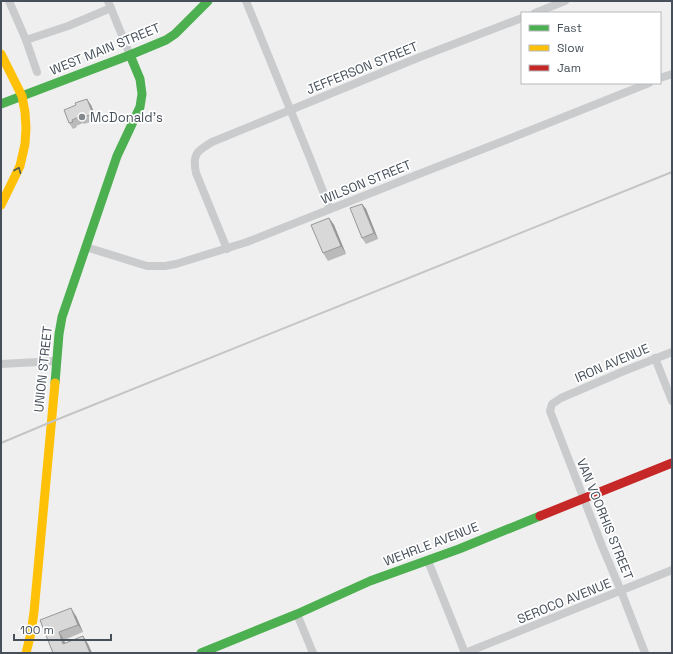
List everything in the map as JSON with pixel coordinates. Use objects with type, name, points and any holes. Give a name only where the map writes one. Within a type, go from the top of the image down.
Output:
[{"type":"main road","name":"WEST MAIN STREET","points":[[1,104],[166,40],[175,34],[208,1]]},
{"type":"main road","points":[[1,54],[22,96],[26,128],[25,144],[20,166],[1,205]]},
{"type":"main road","name":"UNION STREET","points":[[26,653],[32,633],[59,334],[62,317],[117,156],[140,107],[142,87],[138,71],[130,55]]},
{"type":"main road","name":"WEHRLE AVENUE","points":[[201,653],[297,614],[370,581],[459,549],[672,463]]},
{"type":"street","points":[[9,1],[26,40],[37,72]]},
{"type":"street","points":[[246,1],[330,209]]},
{"type":"street","points":[[538,12],[565,1]]},
{"type":"street","points":[[26,40],[68,26],[110,4],[130,55]]},
{"type":"street","name":"JEFFERSON STREET","points":[[227,249],[196,173],[195,156],[202,148],[212,142],[420,57],[521,18]]},
{"type":"street","points":[[661,78],[672,74]]},
{"type":"street","name":"WILSON STREET","points":[[86,247],[147,266],[176,264],[247,242],[646,84]]},
{"type":"street","name":"IRON AVENUE","points":[[561,398],[672,352]]},
{"type":"street","points":[[655,358],[672,401]]},
{"type":"street","points":[[1,364],[57,361]]},
{"type":"street","name":"VAN VOORHIS STREET","points":[[561,398],[552,404],[550,411],[644,653]]},
{"type":"street","points":[[428,561],[465,653]]},
{"type":"street","name":"SEROCO AVENUE","points":[[465,653],[672,570]]},
{"type":"street","points":[[297,614],[313,653]]},
{"type":"building","points":[[87,99],[93,114],[79,117],[72,120],[73,122],[69,123],[64,110],[76,105],[75,103]]},
{"type":"building","points":[[362,204],[374,233],[362,238],[350,208]]},
{"type":"building","points":[[329,218],[341,246],[323,253],[311,225]]},
{"type":"building","points":[[71,608],[78,625],[59,632],[63,644],[83,636],[90,653],[53,653],[40,620]]},
{"type":"railway","points":[[1,443],[672,172]]},
{"type":"traffic: fast","points":[[1,104],[166,40],[175,34],[208,1]]},
{"type":"traffic: fast","points":[[55,383],[62,317],[117,156],[140,107],[142,94],[140,79],[130,55]]},
{"type":"traffic: fast","points":[[201,653],[297,614],[370,581],[459,549],[540,516]]},
{"type":"traffic: slow","points":[[1,54],[22,96],[26,128],[25,144],[20,166],[1,205]]},
{"type":"traffic: slow","points":[[26,653],[34,612],[55,383]]},
{"type":"traffic: jam","points":[[540,516],[672,463]]},
{"type":"place","name":"McDonald's","points":[[82,117]]}]
